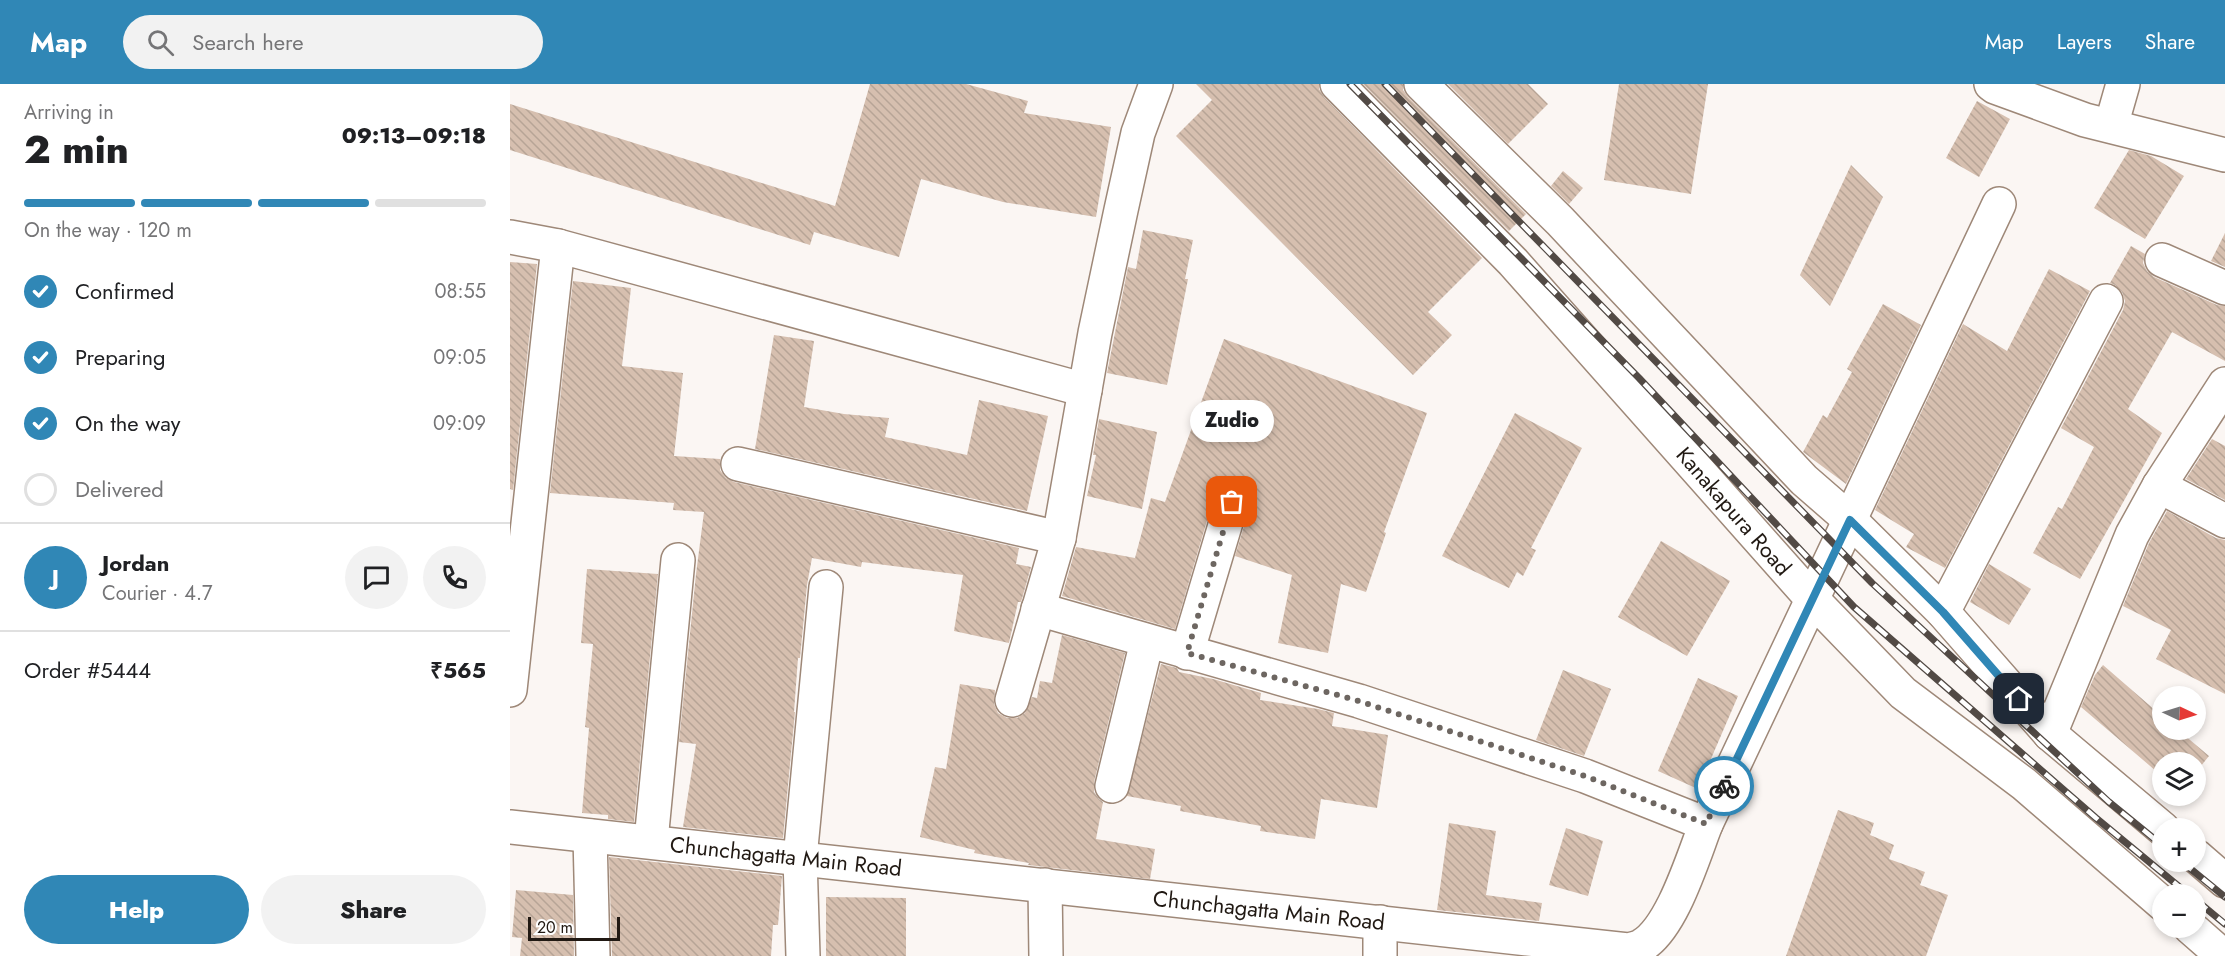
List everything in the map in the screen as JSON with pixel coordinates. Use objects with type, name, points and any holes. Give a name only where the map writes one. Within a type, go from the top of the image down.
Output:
[{"type":"main road","points":[[1012,700],[1059,538],[1085,390],[1138,133],[1156,84]]},
{"type":"main road","name":"Kanakapura Road","points":[[1337,84],[1513,262],[1813,600],[1903,693],[2024,784],[2152,895]]},
{"type":"main road","points":[[1421,84],[1560,221],[1804,480],[1850,520],[1943,612],[2050,734],[2152,820]]},
{"type":"main road","points":[[1992,84],[2085,120],[2225,155]]},
{"type":"main road","points":[[2111,126],[2123,84]]},
{"type":"main road","name":"Chunchagatta Main Road","points":[[510,827],[1642,950],[1670,914],[1706,824],[1999,204]]},
{"type":"main road","points":[[510,237],[558,246],[1085,390]]},
{"type":"main road","points":[[510,690],[558,246]]},
{"type":"main road","points":[[2162,260],[2225,288]]},
{"type":"main road","points":[[1943,612],[2106,301]]},
{"type":"main road","points":[[2050,734],[2132,535],[2159,486],[2225,384]]},
{"type":"main road","points":[[738,464],[1059,538]]},
{"type":"main road","points":[[2159,486],[2225,521]]},
{"type":"main road","points":[[1187,653],[1232,502]]},
{"type":"main road","points":[[651,841],[678,560]]},
{"type":"main road","points":[[803,956],[800,858],[826,587]]},
{"type":"main road","points":[[1038,609],[1359,701],[1585,776],[1706,824]]},
{"type":"main road","points":[[1112,786],[1147,641]]},
{"type":"main road","points":[[590,836],[592,956]]},
{"type":"main road","points":[[2206,865],[2225,881]]},
{"type":"main road","points":[[1045,885],[1046,956]]},
{"type":"main road","points":[[1380,922],[1380,956]]},
{"type":"main road","points":[[2203,938],[2223,956]]},
{"type":"building","points":[[870,84],[966,84],[1028,101],[1024,113],[1111,127],[1096,217],[1003,202],[921,179],[899,257],[814,232],[810,245],[510,150],[510,104],[835,206]]},
{"type":"building","points":[[1196,84],[1319,84],[1324,97],[1482,258],[1428,312],[1452,335],[1413,375],[1176,136],[1212,100]]},
{"type":"building","points":[[1363,84],[1403,84],[1403,90],[1408,97],[1526,214],[1509,231]]},
{"type":"building","points":[[1448,84],[1528,84],[1548,104],[1508,144]]},
{"type":"building","points":[[1619,84],[1708,84],[1691,194],[1604,180]]},
{"type":"building","points":[[1977,101],[2010,119],[1979,177],[1946,158]]},
{"type":"building","points":[[2129,150],[2151,156],[2184,176],[2145,239],[2094,208]]},
{"type":"building","points":[[1851,165],[1883,197],[1830,306],[1800,275]]},
{"type":"building","points":[[1563,171],[1583,188],[1569,204],[1551,186]]},
{"type":"building","points":[[1143,230],[1193,240],[1185,279],[1188,279],[1167,385],[1107,373],[1128,267],[1136,269]]},
{"type":"building","points":[[2225,233],[2225,267],[2211,261]]},
{"type":"building","points":[[2131,246],[2145,254],[2143,263],[2154,277],[2217,305],[2225,306],[2225,361],[2172,332],[2128,409],[2162,433],[2080,579],[2033,553],[2058,507],[2062,509],[2094,447],[2061,428],[2123,310],[2125,301],[2122,292],[2110,283]]},
{"type":"building","points":[[510,262],[537,264],[513,490],[510,489]]},
{"type":"building","points":[[2049,269],[2090,291],[1945,568],[1906,547],[1914,534],[1875,510],[1963,324],[2007,351]]},
{"type":"building","points":[[573,281],[631,288],[622,366],[683,373],[674,456],[720,459],[720,470],[726,478],[734,482],[1019,548],[1016,564],[1031,567],[1021,602],[1018,602],[1009,643],[954,631],[963,575],[862,562],[861,567],[812,558],[800,658],[798,658],[783,838],[683,827],[696,744],[679,742],[704,512],[673,510],[674,503],[550,493]]},
{"type":"building","points":[[1883,304],[1921,325],[1846,484],[1803,452],[1823,415],[1827,418],[1852,372],[1847,369]]},
{"type":"building","points":[[774,335],[814,341],[804,407],[844,414],[889,418],[885,437],[967,455],[979,400],[1048,416],[1027,511],[755,449]]},
{"type":"building","points":[[1224,339],[1427,413],[1384,532],[1386,533],[1366,592],[1341,584],[1328,653],[1278,643],[1292,575],[1235,556],[1250,507],[1250,498],[1246,490],[1237,484],[1228,484],[1220,488],[1214,497],[1175,629],[1062,596],[1076,547],[1135,558],[1151,498],[1165,502]]},
{"type":"building","points":[[1515,413],[1582,448],[1531,548],[1536,550],[1523,576],[1517,572],[1509,588],[1442,556]]},
{"type":"building","points":[[1099,419],[1157,432],[1142,509],[1087,496],[1096,455],[1093,455]]},
{"type":"building","points":[[2212,439],[2225,446],[2225,500],[2186,479]]},
{"type":"building","points":[[2167,511],[2216,538],[2225,540],[2225,694],[2156,659],[2171,630],[2123,606],[2149,543]]},
{"type":"building","points":[[1661,541],[1730,581],[1687,656],[1618,617]]},
{"type":"building","points":[[1989,564],[2031,589],[2009,625],[1970,602]]},
{"type":"building","points":[[587,569],[658,574],[634,822],[608,819],[608,815],[582,813],[589,728],[585,727],[593,644],[581,643]]},
{"type":"building","points":[[1062,635],[1125,653],[1094,782],[1094,792],[1103,802],[1096,839],[1155,849],[1150,879],[1028,865],[1029,863],[974,853],[975,850],[920,837],[935,767],[946,769],[960,684],[995,690],[994,704],[998,713],[1007,718],[1017,718],[1025,713],[1032,697],[1037,698],[1040,681],[1052,683]]},
{"type":"building","points":[[1161,664],[1177,668],[1179,672],[1261,693],[1260,700],[1334,713],[1332,726],[1388,735],[1377,808],[1321,799],[1315,839],[1260,831],[1261,826],[1180,811],[1181,806],[1127,796]]},
{"type":"building","points":[[2103,665],[2152,707],[2152,740],[2190,740],[2204,752],[2152,752],[2152,768],[2081,707],[2095,675]]},
{"type":"building","points":[[1563,670],[1611,689],[1584,756],[1536,740]]},
{"type":"building","points":[[1698,678],[1738,696],[1698,789],[1658,771]]},
{"type":"building","points":[[1838,810],[1874,823],[1870,835],[1894,845],[1889,859],[1925,872],[1920,885],[1948,895],[1926,956],[1786,956]]},
{"type":"building","points":[[1449,823],[1496,831],[1486,895],[1542,903],[1539,921],[1437,910]]},
{"type":"building","points":[[1566,828],[1603,841],[1588,896],[1549,885]]},
{"type":"building","points":[[609,857],[782,876],[778,925],[773,925],[771,956],[612,956]]},
{"type":"building","points":[[516,890],[573,895],[574,956],[520,956],[522,938],[512,937]]},
{"type":"building","points":[[826,897],[906,898],[906,956],[826,956]]},
{"type":"railway","points":[[1350,84],[1639,378],[1854,607],[2096,818],[2176,884]]},
{"type":"railway","points":[[1385,84],[1872,583],[2109,802],[2152,837]]},
{"type":"railway","points":[[2194,872],[2225,897]]},
{"type":"railway","points":[[2206,908],[2225,924]]},
{"type":"way so far","points":[[1232,502],[1187,653],[1359,701],[1585,776],[1706,824],[1724,786]]},
{"type":"place","name":"Zudio","points":[[1232,502]]},
{"type":"route","points":[[1724,786],[1850,520],[1943,612],[2019,699]]}]
